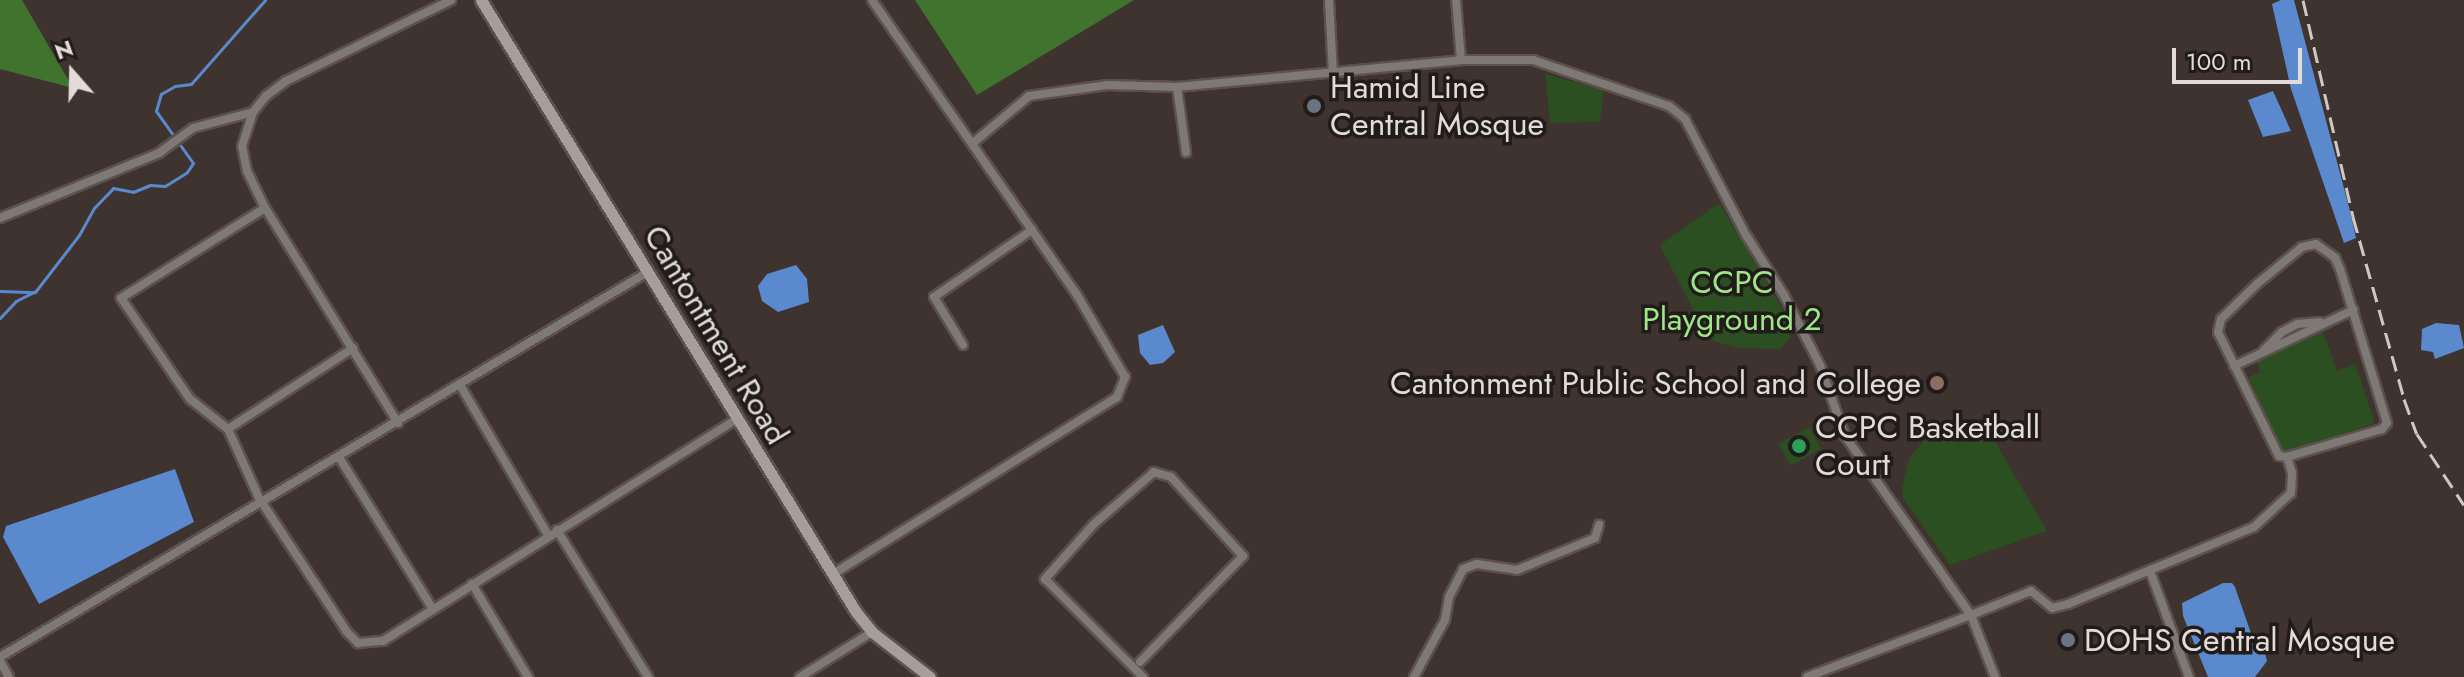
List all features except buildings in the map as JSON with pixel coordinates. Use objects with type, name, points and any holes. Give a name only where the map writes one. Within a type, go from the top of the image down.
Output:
[{"type":"street","points":[[398,423],[265,208],[247,171],[242,146],[253,112],[266,96],[286,81],[451,0]]},
{"type":"street","name":"Cantontment Road","points":[[481,0],[833,574],[872,632],[930,677]]},
{"type":"street","points":[[833,574],[1117,397],[1125,377],[1077,295],[872,0]]},
{"type":"street","points":[[1329,0],[1333,74]]},
{"type":"street","points":[[1456,0],[1461,60]]},
{"type":"street","points":[[973,143],[1029,96],[1107,85],[1177,87],[1461,60],[1533,60],[1650,97],[1685,119],[1739,223],[1806,337],[1845,436],[1971,615],[1995,677]]},
{"type":"street","points":[[1177,87],[1186,152]]},
{"type":"street","points":[[0,218],[159,153],[193,128],[253,112]]},
{"type":"street","points":[[265,208],[121,298],[190,399],[228,429],[262,502],[347,632],[358,643],[383,641],[737,419]]},
{"type":"street","points":[[963,345],[934,297],[1032,230]]},
{"type":"street","points":[[2316,244],[2335,258],[2387,423],[2382,429],[2287,457],[2277,453],[2234,366],[2218,332],[2221,319],[2302,247],[2316,244]]},
{"type":"street","points":[[9,677],[0,659],[648,272]]},
{"type":"street","points":[[2234,366],[2353,310]]},
{"type":"street","points":[[228,429],[353,348]]},
{"type":"street","points":[[460,385],[648,677]]},
{"type":"street","points":[[339,457],[433,609]]},
{"type":"street","points":[[1807,677],[2031,591],[2052,608],[2150,571],[2262,523],[2291,493],[2292,473],[2287,457]]},
{"type":"street","points":[[1140,662],[1243,556],[1171,477],[1154,472],[1094,524],[1045,579],[1143,677]]},
{"type":"street","points":[[1414,677],[1445,620],[1449,597],[1463,569],[1477,564],[1517,570],[1595,538],[1599,525]]},
{"type":"street","points":[[2150,571],[2189,677]]},
{"type":"street","points":[[472,584],[528,677]]},
{"type":"street","points":[[800,677],[872,632]]},
{"type":"green space","points":[[0,0],[22,0],[73,88],[0,69]]},
{"type":"green space","points":[[915,0],[1134,0],[977,95]]},
{"type":"green space","points":[[1545,74],[1604,90],[1600,122],[1550,123]]},
{"type":"green space","name":"CCPC Playground 2","points":[[1719,203],[1785,313],[1791,337],[1780,349],[1738,348],[1708,339],[1660,245]]},
{"type":"green space","points":[[2323,332],[2337,371],[2355,364],[2375,423],[2282,453],[2249,377],[2260,372],[2257,360]]},
{"type":"green space","points":[[1983,421],[2047,531],[1950,565],[1903,498],[1902,488],[1909,459],[1923,441],[1966,435]]},
{"type":"green space","name":"CCPC Basketball Court","points":[[1809,427],[1821,449],[1791,466],[1778,444]]},
{"type":"water","points":[[2294,0],[2349,207],[2356,238],[2344,243],[2291,89],[2272,4]]},
{"type":"water","points":[[2273,91],[2291,131],[2263,137],[2248,100]]},
{"type":"water","points":[[796,265],[807,279],[809,302],[778,312],[762,301],[758,286],[767,274]]},
{"type":"water","points":[[2436,323],[2459,325],[2464,348],[2435,359],[2433,352],[2421,350],[2422,329]]},
{"type":"water","points":[[1163,325],[1175,352],[1163,363],[1150,365],[1140,353],[1138,335]]},
{"type":"water","points":[[175,469],[194,522],[39,604],[3,537],[6,526]]},
{"type":"water","points":[[2223,583],[2232,583],[2235,587],[2253,639],[2263,645],[2267,661],[2255,677],[2208,677],[2183,616],[2182,603]]},
{"type":"waterway","points":[[0,291],[35,292],[79,235],[94,208],[113,188],[133,192],[150,185],[165,186],[187,172],[193,163],[156,111],[161,94],[175,86],[191,84],[265,0]]},
{"type":"waterway","points":[[0,318],[16,301],[34,292]]},
{"type":"railway","points":[[2303,0],[2353,217],[2404,399],[2417,434],[2464,505]]},
{"type":"place","name":"Hamid Line Central Mosque","points":[[1314,106]]},
{"type":"place","name":"Cantonment Public School and College","points":[[1937,383]]},
{"type":"place","name":"CCPC Basketball Court","points":[[1799,446]]},
{"type":"place","name":"DOHS Central Mosque","points":[[2068,640]]}]
